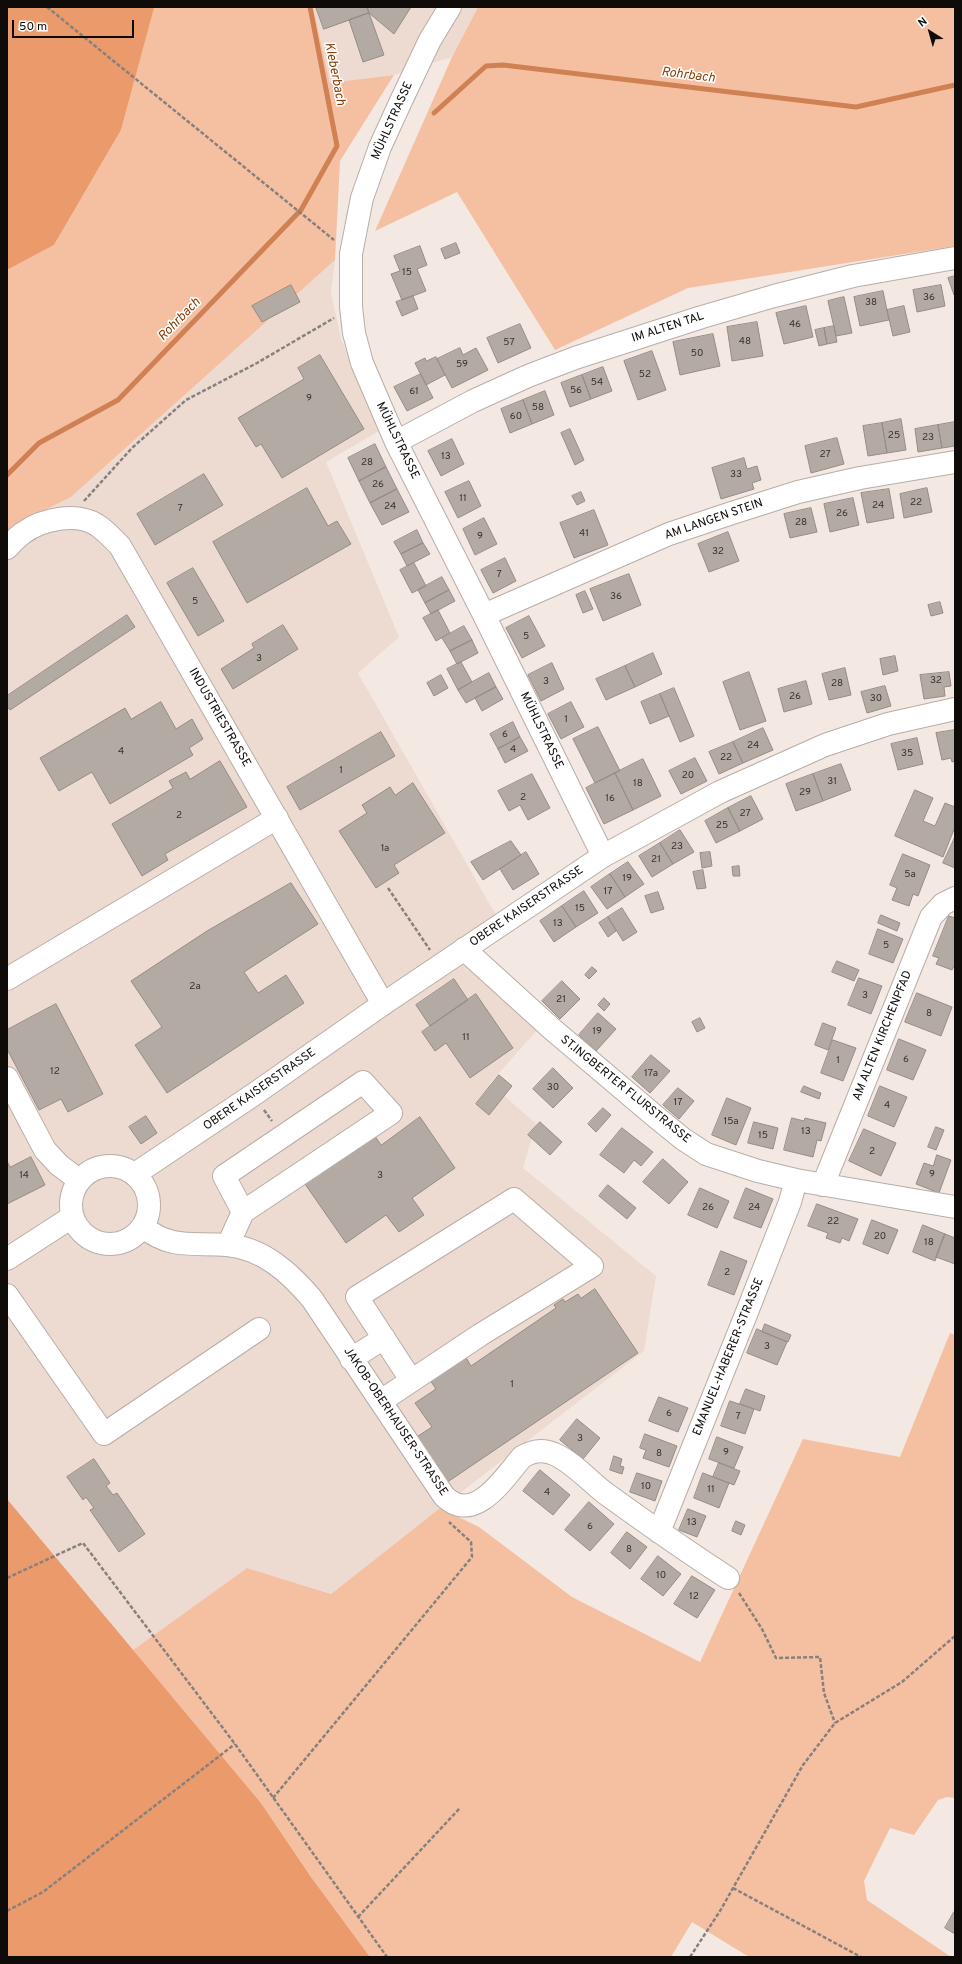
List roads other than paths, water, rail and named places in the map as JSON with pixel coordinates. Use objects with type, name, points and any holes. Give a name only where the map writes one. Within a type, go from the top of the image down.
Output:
[{"type":"street","name":"MÜHLSTRASSE","points":[[450,7],[430,40],[380,147],[362,198],[351,254],[351,307],[354,333],[362,363],[396,442],[484,615],[603,856]]},
{"type":"street","name":"IM ALTEN TAL","points":[[396,442],[473,401],[528,376],[582,356],[702,317],[774,296],[853,276],[955,258]]},
{"type":"street","name":"AM LANGEN STEIN","points":[[484,615],[669,534],[725,515],[798,492],[860,478],[955,462]]},
{"type":"street","name":"INDUSTRIESTRASSE","points":[[7,548],[23,532],[45,521],[74,518],[96,524],[108,533],[120,546],[383,1004]]},
{"type":"street","name":"OBERE KAISERSTRASSE","points":[[135,1174],[253,1095],[383,1004],[603,856],[720,792],[825,745],[888,724],[955,709]]},
{"type":"street","points":[[7,979],[277,818]]},
{"type":"street","name":"AM ALTEN KIRCHENPFAD","points":[[823,1185],[931,917],[943,904],[955,898]]},
{"type":"street","name":"ST.INGBERTER FLURSTRASSE","points":[[464,949],[552,1029],[683,1139],[706,1154],[730,1163],[796,1180],[955,1207]]},
{"type":"street","points":[[7,1078],[45,1150],[59,1165],[79,1180]]},
{"type":"street","points":[[228,1245],[243,1212],[391,1113],[363,1082],[224,1176],[243,1212]]},
{"type":"street","points":[[104,1166],[115,1166],[126,1169],[135,1174],[143,1183],[149,1200],[148,1217],[142,1227],[134,1236],[123,1242],[110,1245],[98,1243],[86,1237],[78,1228],[72,1217],[70,1205],[72,1194],[79,1180],[93,1169],[104,1166]]},
{"type":"street","name":"EMANUEL-HABERER-STRASSE","points":[[659,1532],[790,1202],[796,1180]]},
{"type":"street","points":[[381,1401],[480,1335],[592,1266],[514,1199],[357,1298],[412,1380]]},
{"type":"street","points":[[7,1259],[72,1217]]},
{"type":"street","name":"JAKOB-OBERHAUSER-STRASSE","points":[[142,1227],[160,1239],[172,1243],[228,1245],[251,1250],[267,1258],[299,1284],[312,1299],[444,1496],[451,1503],[460,1506],[471,1506],[482,1500],[522,1457],[529,1453],[546,1451],[564,1460],[659,1532],[728,1578]]},
{"type":"street","points":[[7,1295],[104,1434],[258,1329]]},
{"type":"street","points":[[351,1358],[384,1338]]},
{"type":"waterway","name":"Rohrbach","points":[[7,475],[39,443],[118,400],[301,210],[337,146],[310,7]]},
{"type":"waterway","name":"Rohrbach","points":[[434,113],[486,66],[503,65],[856,107],[955,85]]},
{"type":"water label","name":"Kleberbach","points":[[334,74]]}]
